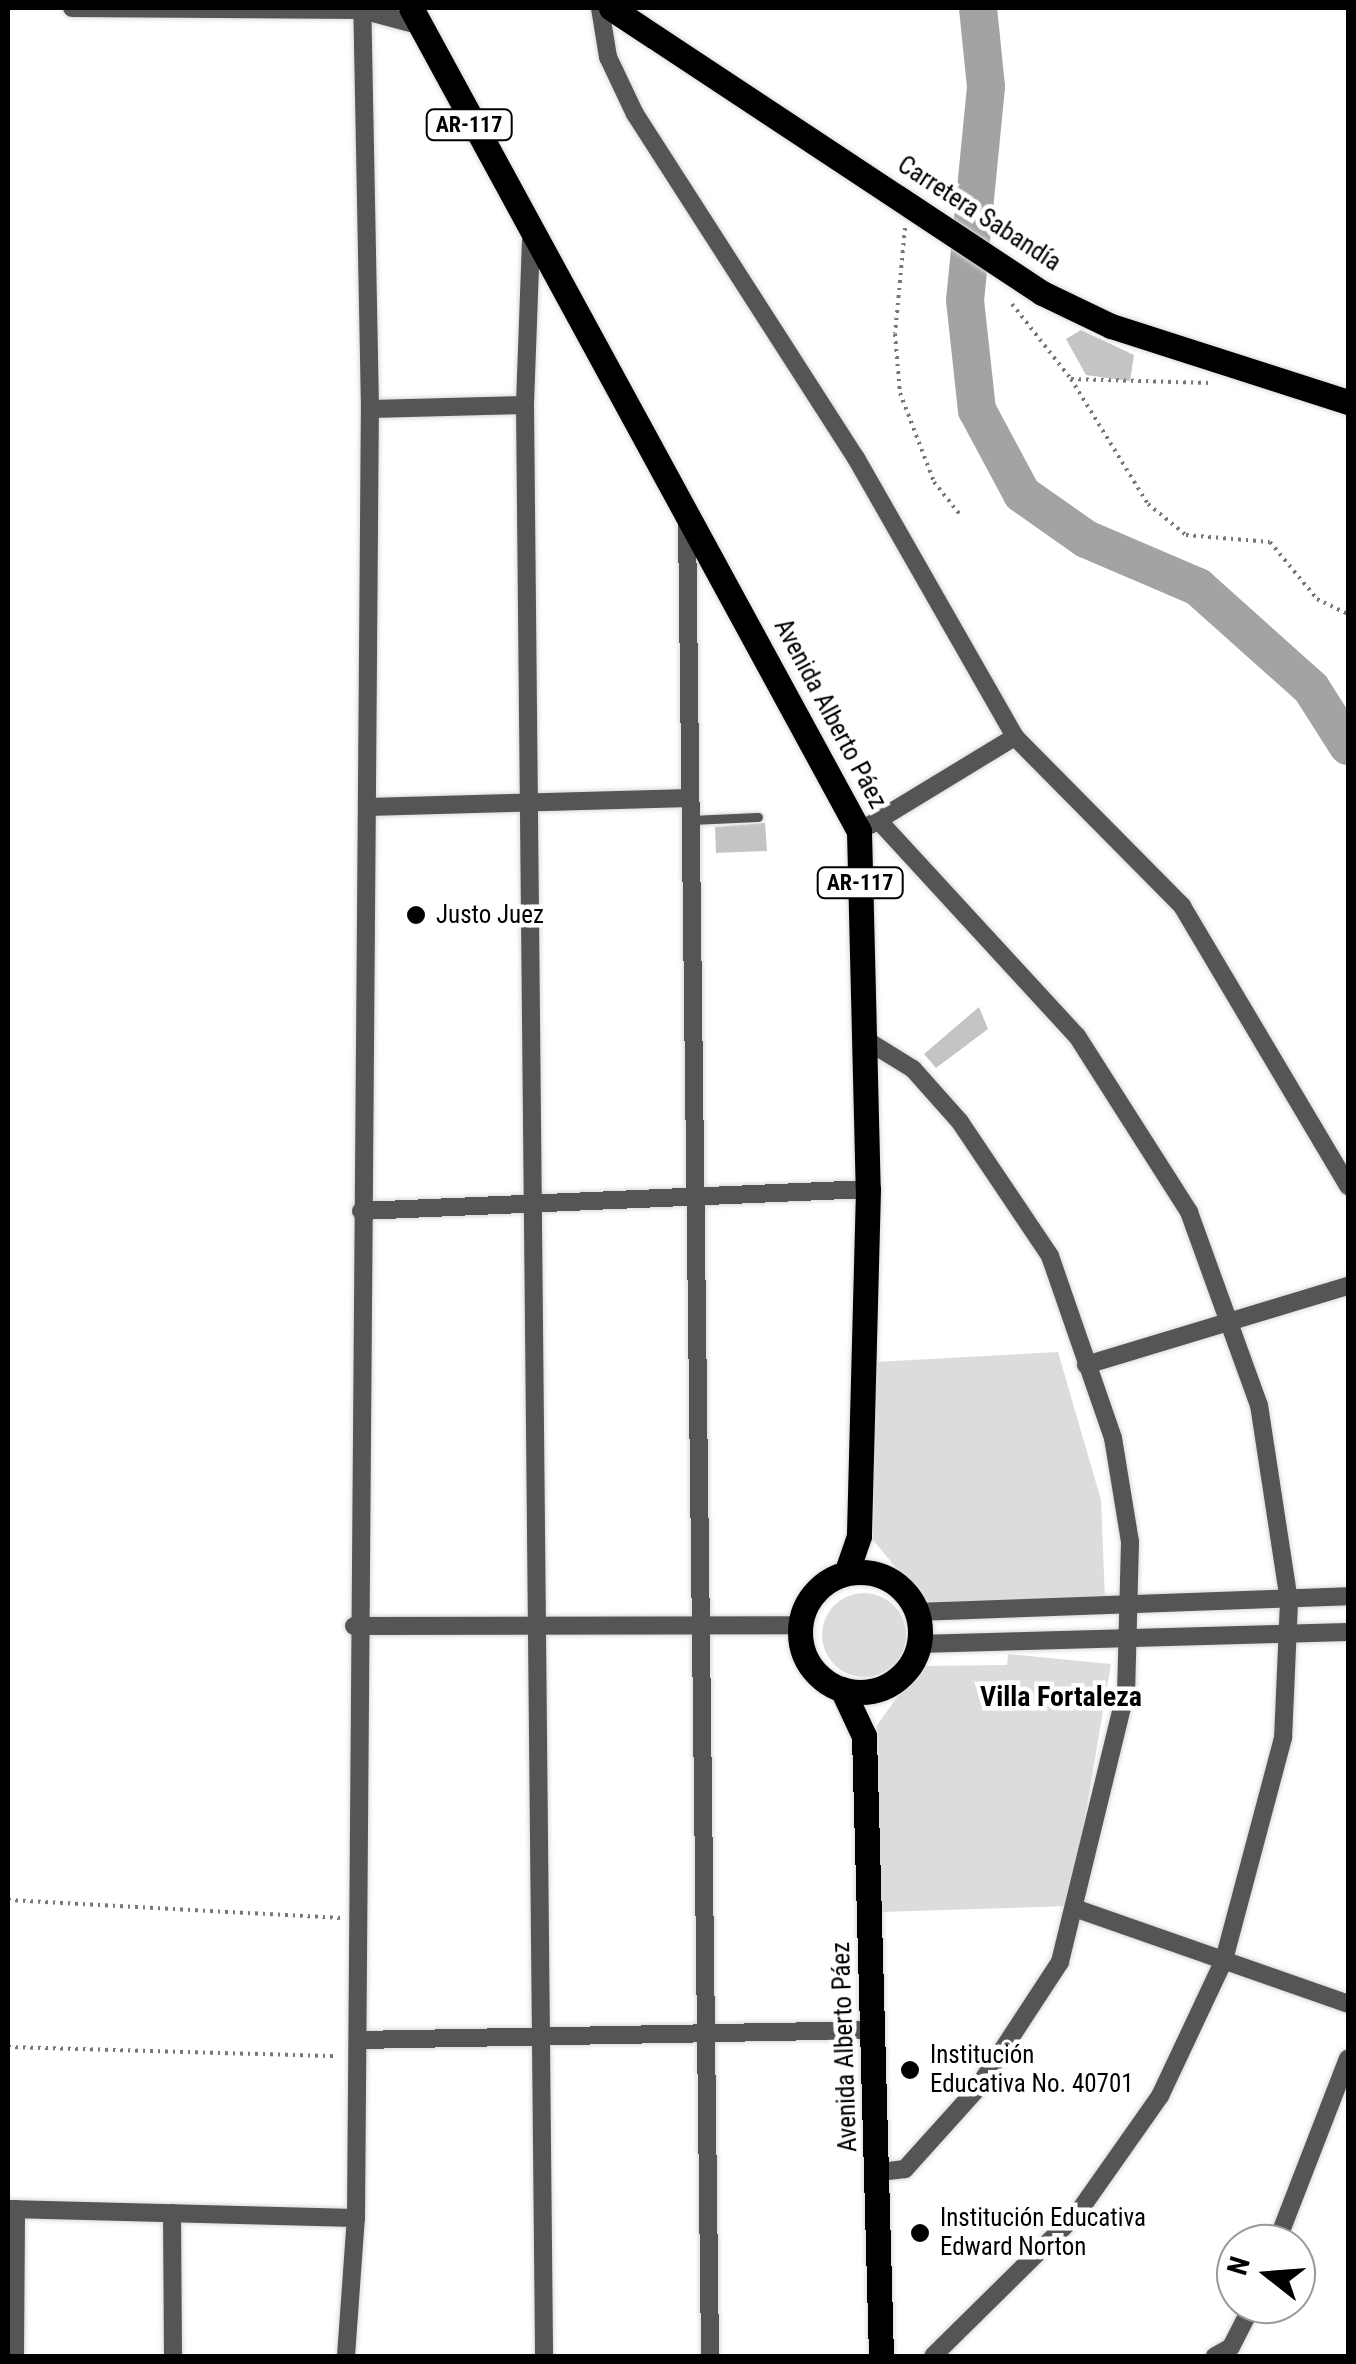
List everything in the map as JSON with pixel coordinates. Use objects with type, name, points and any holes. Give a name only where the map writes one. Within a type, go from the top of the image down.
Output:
[{"type":"main road","name":"Carretera Sabandía","points":[[611,8],[998,266],[1111,326],[1348,402]]},
{"type":"main road","name":"Avenida Alberto Páez","points":[[414,16],[531,240],[869,826],[868,1189],[859,1536],[846,1573]]},
{"type":"main road","name":"Avenida Alberto Páez","points":[[859,1536],[875,1574]]},
{"type":"main road","points":[[875,1574],[846,1573],[815,1592],[800,1625],[810,1665],[842,1690],[885,1686],[918,1644],[916,1612]]},
{"type":"main road","name":"AR-117","points":[[875,1574],[916,1612]]},
{"type":"main road","name":"Avenida Alberto Páez","points":[[864,1736],[885,1686]]},
{"type":"main road","name":"Avenida Alberto Páez","points":[[842,1690],[864,1736],[879,2172],[880,2356]]},
{"type":"street","points":[[72,8],[314,8],[414,16]]},
{"type":"street","points":[[600,8],[608,57],[635,114],[846,441],[1015,737],[1182,906],[1348,1186]]},
{"type":"street","points":[[346,2356],[356,2218],[354,1626],[370,409],[362,10]]},
{"type":"street","points":[[531,240],[525,404],[544,2356]]},
{"type":"street","points":[[370,409],[525,404]]},
{"type":"street","points":[[687,510],[710,2356]]},
{"type":"street","points":[[933,2356],[1078,2214],[1160,2096],[1224,1960],[1283,1738],[1289,1602],[1274,1478],[1234,1324],[1189,1212],[1138,1122],[1077,1036],[869,826],[1015,737]]},
{"type":"street","points":[[367,807],[690,798]]},
{"type":"street","points":[[866,1040],[913,1069],[1011,1187],[1050,1256],[1113,1438],[1130,1542],[1130,1639],[1080,1910],[1030,2014],[978,2089],[905,2169],[879,2172]]},
{"type":"street","points":[[361,1211],[533,1207],[868,1189]]},
{"type":"street","points":[[1086,1365],[1234,1324],[1348,1286]]},
{"type":"street","points":[[916,1612],[1128,1608],[1348,1596]]},
{"type":"street","points":[[354,1626],[800,1625]]},
{"type":"street","points":[[918,1644],[1348,1632]]},
{"type":"street","points":[[1080,1910],[1348,2004]]},
{"type":"street","points":[[357,2048],[541,2035],[874,2030]]},
{"type":"street","points":[[1284,2224],[1348,2058]]},
{"type":"street","points":[[14,2356],[12,2209],[356,2218]]},
{"type":"street","points":[[172,2213],[173,2356]]},
{"type":"street","points":[[1214,2356],[1231,2347],[1243,2324]]},
{"type":"lane","points":[[690,820],[758,817]]},
{"type":"path","points":[[908,204],[895,334],[900,394],[934,482],[961,516]]},
{"type":"path","points":[[1012,304],[1071,379],[1148,504],[1186,535],[1270,542],[1317,599],[1348,614]]},
{"type":"path","points":[[1071,379],[1218,384]]},
{"type":"path","points":[[8,1900],[356,1919]]},
{"type":"path","points":[[8,2047],[357,2048]]},
{"type":"shaded area","points":[[1058,1352],[1101,1500],[1105,1600],[933,1612],[873,1540],[875,1362]]},
{"type":"shaded area","points":[[864,1593],[880,1596],[894,1605],[903,1619],[903,1651],[894,1665],[880,1674],[864,1677],[848,1674],[834,1665],[825,1651],[822,1635],[825,1619],[834,1605],[848,1596]]},
{"type":"shaded area","points":[[1008,1654],[1111,1664],[1070,1906],[881,1912],[877,1725],[920,1666],[1007,1665]]},
{"type":"building","points":[[1081,330],[1134,355],[1130,381],[1086,375],[1066,339]]},
{"type":"building","points":[[765,823],[767,851],[716,853],[715,827]]},
{"type":"building","points":[[979,1007],[988,1029],[936,1068],[924,1054]]},
{"type":"waterway","points":[[978,8],[986,87],[965,300],[977,410],[1022,494],[1086,539],[1198,587],[1311,688],[1348,746]]},
{"type":"place","name":"Justo Juez","points":[[416,915]]},
{"type":"place","name":"Institución Educativa No. 40701","points":[[910,2070]]},
{"type":"place","name":"Institución Educativa Edward Norton","points":[[920,2233]]},
{"type":"district","name":"Villa Fortaleza","points":[[1061,1697]]}]
